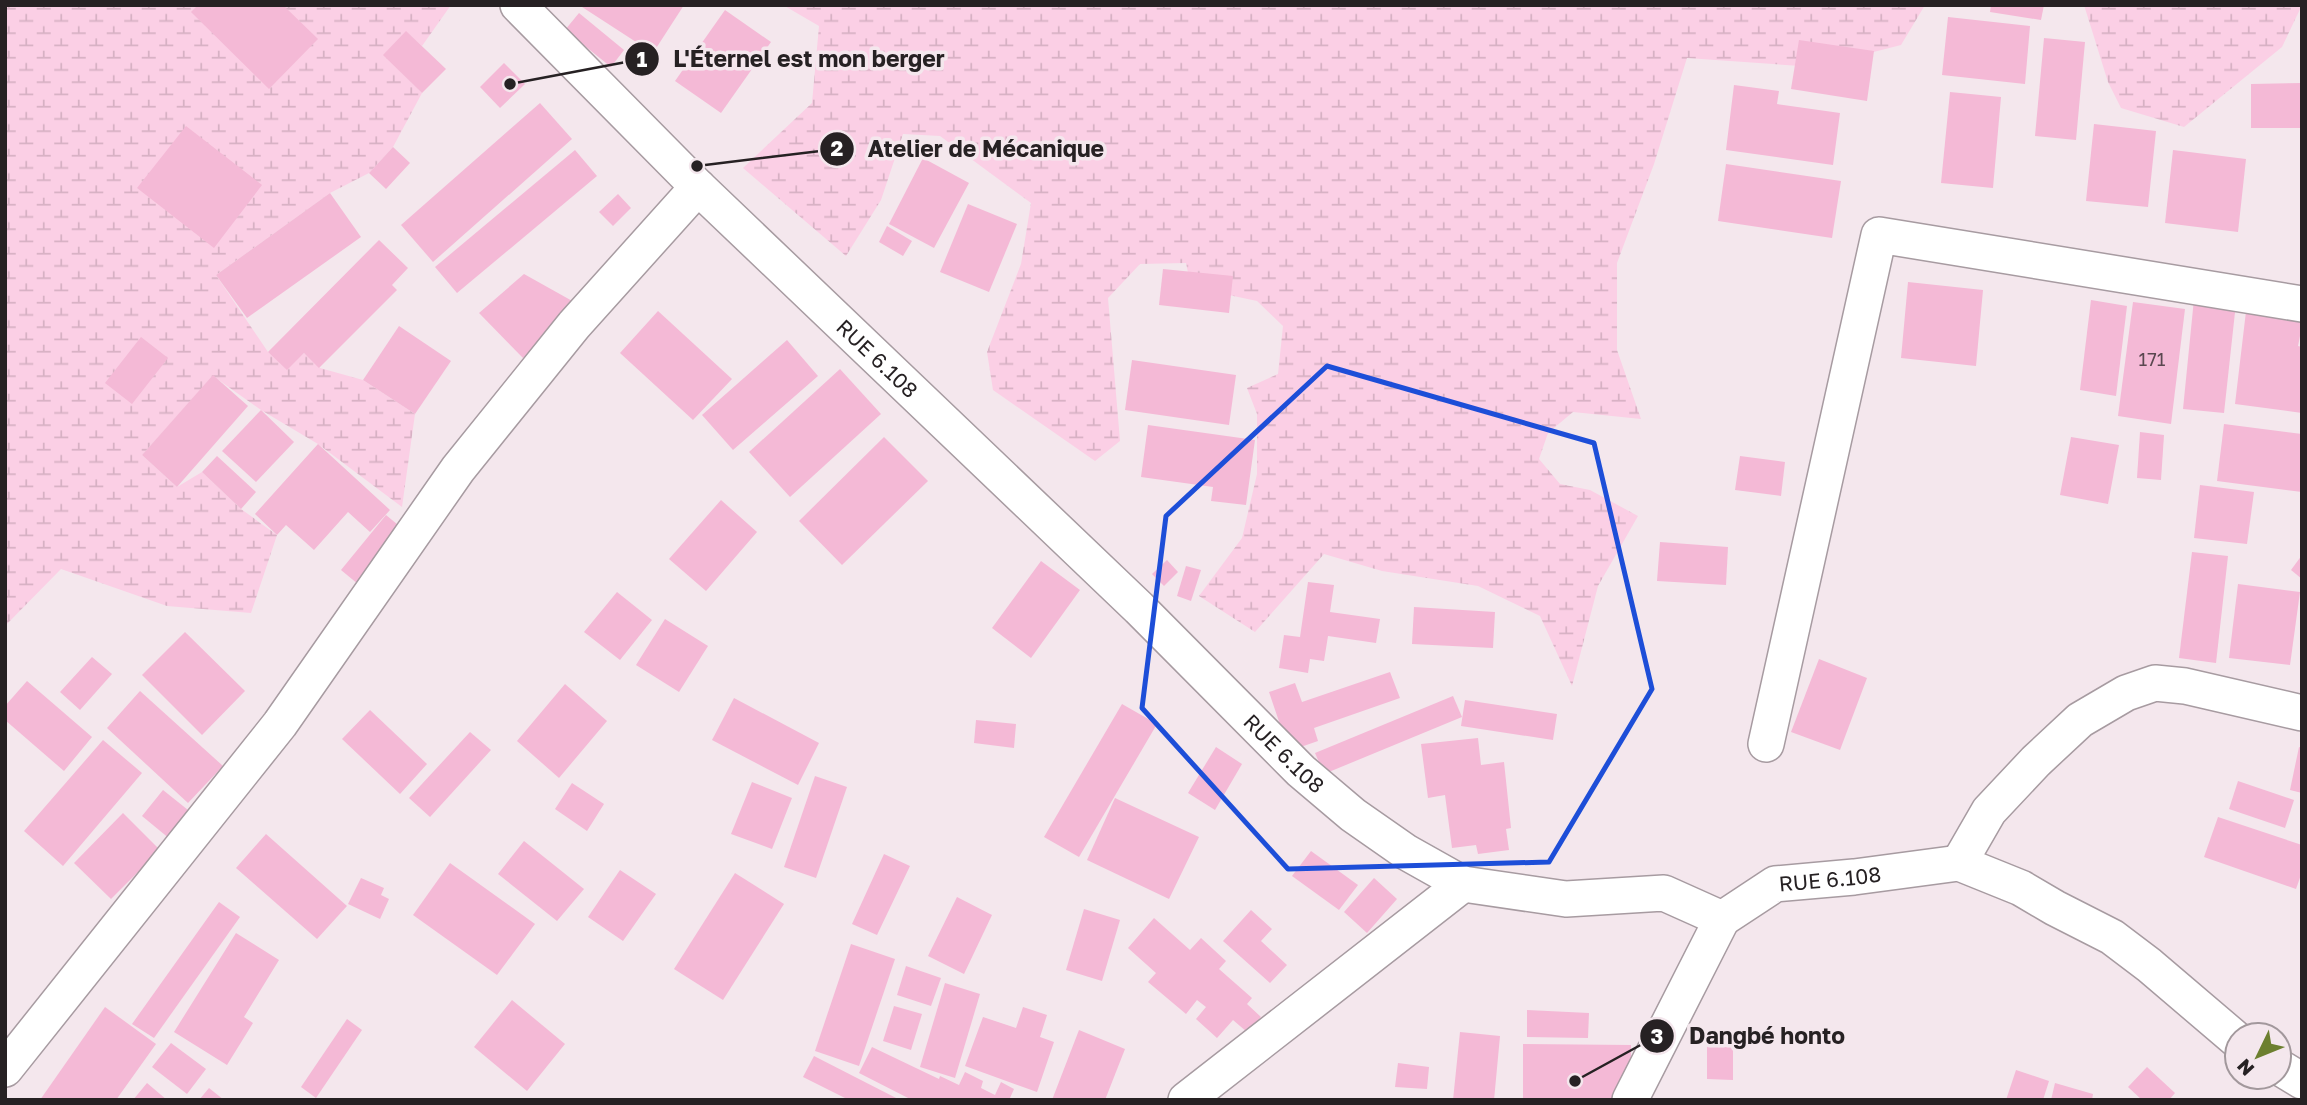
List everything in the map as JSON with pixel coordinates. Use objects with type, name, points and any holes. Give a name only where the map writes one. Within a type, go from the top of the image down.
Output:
[{"type":"street","name":"RUE 6.108","points":[[517,5],[698,187],[1139,608],[1301,771],[1353,815],[1406,852],[1463,884],[1566,899],[1664,893],[1722,919],[1775,884],[1959,863],[2021,888],[2112,937],[2223,1028]]},
{"type":"street","points":[[5,1069],[280,724],[458,469],[575,325],[698,187]]},
{"type":"street","points":[[1766,744],[1879,235],[2302,304]]},
{"type":"street","points":[[1959,863],[1989,811],[2036,761],[2080,720],[2126,693],[2155,683],[2185,686],[2302,713]]},
{"type":"street","points":[[1186,1100],[1463,884]]},
{"type":"street","points":[[1630,1100],[1722,919]]},
{"type":"highlighted area","points":[[1327,366],[1594,443],[1652,689],[1549,862],[1288,869],[1142,708],[1166,516]]},
{"type":"green space","points":[[5,5],[451,5],[422,46],[406,32],[384,55],[422,93],[393,147],[369,173],[330,193],[216,275],[268,352],[287,369],[304,353],[320,368],[363,380],[415,414],[402,507],[318,444],[261,410],[213,376],[142,455],[177,487],[202,472],[241,509],[277,535],[251,613],[167,606],[61,569],[5,626]]},
{"type":"green space","points":[[783,5],[1925,5],[1901,45],[1815,67],[1687,58],[1654,164],[1617,263],[1617,350],[1641,419],[1573,412],[1548,433],[1539,459],[1560,484],[1590,490],[1638,516],[1598,586],[1572,686],[1540,616],[1478,586],[1382,571],[1324,554],[1255,632],[1199,596],[1242,538],[1257,474],[1257,414],[1247,388],[1278,374],[1283,326],[1257,301],[1191,287],[1186,263],[1140,264],[1108,298],[1120,441],[1095,461],[993,390],[987,352],[1021,264],[1031,203],[940,136],[903,134],[881,200],[846,256],[743,168],[812,103],[819,26]]},
{"type":"green space","points":[[2084,5],[2302,5],[2282,47],[2184,127],[2121,108],[2108,82]]},
{"type":"building","points":[[198,5],[283,5],[318,39],[269,89],[191,12]]},
{"type":"building","points":[[579,5],[684,5],[653,53]]},
{"type":"building","points":[[1991,5],[2044,5],[2041,20],[1990,12]]},
{"type":"building","points":[[725,10],[771,42],[721,113],[675,81]]},
{"type":"building","points":[[579,13],[624,50],[611,67],[565,30]]},
{"type":"building","points":[[1948,17],[2030,26],[2025,84],[1942,75]]},
{"type":"building","points":[[406,31],[446,69],[422,93],[383,55]]},
{"type":"building","points":[[2044,38],[2085,42],[2076,140],[2035,136]]},
{"type":"building","points":[[1799,40],[1874,51],[1867,101],[1791,89]]},
{"type":"building","points":[[504,63],[525,84],[500,108],[480,87]]},
{"type":"building","points":[[2302,83],[2302,128],[2251,128],[2251,84]]},
{"type":"building","points":[[1734,85],[1779,91],[1777,104],[1840,113],[1833,165],[1726,150]]},
{"type":"building","points":[[1950,92],[2001,97],[1993,188],[1941,183]]},
{"type":"building","points":[[540,103],[572,139],[433,262],[401,225]]},
{"type":"building","points":[[2094,124],[2156,131],[2148,207],[2086,201]]},
{"type":"building","points":[[186,126],[262,185],[214,248],[137,188]]},
{"type":"building","points":[[393,147],[410,163],[386,189],[369,173]]},
{"type":"building","points":[[575,150],[597,176],[457,293],[435,267]]},
{"type":"building","points":[[2173,150],[2246,159],[2238,232],[2165,223]]},
{"type":"building","points":[[923,158],[969,183],[934,248],[889,224]]},
{"type":"building","points":[[1726,164],[1841,181],[1832,238],[1718,221]]},
{"type":"building","points":[[330,193],[361,237],[247,318],[216,275]]},
{"type":"building","points":[[618,194],[631,208],[613,226],[599,212]]},
{"type":"building","points":[[968,204],[1017,224],[989,292],[940,272]]},
{"type":"building","points":[[887,226],[912,241],[903,256],[879,242]]},
{"type":"building","points":[[379,240],[408,268],[392,285],[397,290],[319,368],[304,353],[287,370],[268,352]]},
{"type":"building","points":[[1163,269],[1233,276],[1229,313],[1159,305]]},
{"type":"building","points":[[524,274],[583,307],[523,358],[479,313]]},
{"type":"building","points":[[1908,282],[1983,290],[1976,366],[1901,358]]},
{"type":"building","points":[[2194,299],[2236,303],[2224,413],[2183,409]]},
{"type":"building","points":[[2091,300],[2127,306],[2116,396],[2080,390]]},
{"type":"building","points":[[2133,302],[2185,309],[2171,424],[2118,416]]},
{"type":"building","points":[[2247,303],[2302,310],[2302,336],[2298,346],[2302,347],[2302,413],[2235,404]]},
{"type":"building","points":[[658,311],[732,379],[693,420],[620,353]]},
{"type":"building","points":[[399,326],[451,361],[415,414],[363,380]]},
{"type":"building","points":[[141,337],[168,358],[132,404],[105,383]]},
{"type":"building","points":[[787,340],[818,376],[733,450],[702,415]]},
{"type":"building","points":[[1132,360],[1236,375],[1229,425],[1125,410]]},
{"type":"building","points":[[840,369],[881,414],[790,497],[749,452]]},
{"type":"building","points":[[213,375],[248,406],[177,487],[142,455]]},
{"type":"building","points":[[261,410],[294,442],[256,482],[222,451]]},
{"type":"building","points":[[2224,424],[2302,434],[2302,492],[2217,481]]},
{"type":"building","points":[[1148,425],[1255,440],[1246,505],[1211,501],[1213,487],[1141,477]]},
{"type":"building","points":[[2140,432],[2164,435],[2161,480],[2137,478]]},
{"type":"building","points":[[884,437],[928,481],[842,565],[799,521]]},
{"type":"building","points":[[2071,437],[2119,445],[2108,504],[2060,495]]},
{"type":"building","points":[[318,444],[390,510],[370,532],[348,512],[314,550],[286,525],[277,535],[255,514]]},
{"type":"building","points":[[217,456],[256,492],[241,509],[202,472]]},
{"type":"building","points":[[1740,456],[1785,462],[1781,496],[1735,490]]},
{"type":"building","points":[[2200,485],[2254,492],[2247,544],[2194,538]]},
{"type":"building","points":[[721,500],[757,532],[706,591],[669,559]]},
{"type":"building","points":[[386,515],[409,534],[364,589],[341,570]]},
{"type":"building","points":[[1660,542],[1728,547],[1726,585],[1657,581]]},
{"type":"building","points":[[2192,552],[2228,556],[2216,663],[2179,658]]},
{"type":"building","points":[[2302,555],[2302,579],[2291,570]]},
{"type":"building","points":[[1167,560],[1178,572],[1164,586],[1152,574]]},
{"type":"building","points":[[1041,561],[1080,590],[1031,658],[992,628]]},
{"type":"building","points":[[1186,566],[1201,570],[1191,601],[1177,596]]},
{"type":"building","points":[[1308,582],[1334,585],[1330,612],[1380,619],[1376,643],[1328,636],[1324,661],[1310,659],[1308,673],[1279,668],[1284,635],[1300,637]]},
{"type":"building","points":[[2238,584],[2300,592],[2290,665],[2229,658]]},
{"type":"building","points":[[617,592],[652,620],[620,660],[584,632]]},
{"type":"building","points":[[1414,607],[1495,612],[1493,648],[1412,644]]},
{"type":"building","points":[[665,619],[708,646],[679,692],[636,665]]},
{"type":"building","points":[[185,632],[245,691],[202,735],[142,675]]},
{"type":"building","points":[[92,657],[112,674],[80,710],[60,692]]},
{"type":"building","points":[[1819,659],[1867,678],[1840,750],[1791,732]]},
{"type":"building","points":[[1390,672],[1400,698],[1314,728],[1318,741],[1289,751],[1269,692],[1295,683],[1302,702]]},
{"type":"building","points":[[27,681],[92,737],[64,771],[5,720],[5,706]]},
{"type":"building","points":[[565,684],[607,721],[559,778],[517,741]]},
{"type":"building","points":[[140,691],[223,766],[188,803],[107,728]]},
{"type":"building","points":[[1453,696],[1462,717],[1324,774],[1315,753]]},
{"type":"building","points":[[734,698],[819,743],[798,785],[712,740]]},
{"type":"building","points":[[1465,700],[1557,714],[1553,740],[1461,726]]},
{"type":"building","points":[[1122,704],[1157,724],[1079,857],[1044,837]]},
{"type":"building","points":[[370,710],[427,764],[400,794],[342,739]]},
{"type":"building","points":[[976,720],[1016,724],[1014,748],[974,743]]},
{"type":"building","points":[[470,732],[491,750],[430,817],[409,798]]},
{"type":"building","points":[[1478,738],[1481,765],[1504,762],[1511,828],[1506,829],[1509,850],[1478,854],[1476,845],[1452,848],[1445,795],[1428,798],[1421,744]]},
{"type":"building","points":[[103,740],[142,773],[63,866],[24,831]]},
{"type":"building","points":[[1216,747],[1242,764],[1215,810],[1188,793]]},
{"type":"building","points":[[2299,747],[2302,748],[2302,793],[2290,790]]},
{"type":"building","points":[[815,776],[847,787],[816,878],[784,867]]},
{"type":"building","points":[[2238,781],[2294,800],[2285,828],[2229,809]]},
{"type":"building","points":[[752,782],[792,798],[772,849],[731,834]]},
{"type":"building","points":[[572,783],[604,804],[587,831],[555,809]]},
{"type":"building","points":[[163,790],[198,818],[176,844],[142,816]]},
{"type":"building","points":[[1115,798],[1199,837],[1169,899],[1087,860]]},
{"type":"building","points":[[123,813],[160,850],[111,899],[74,863]]},
{"type":"building","points":[[2218,817],[2302,845],[2302,872],[2296,889],[2204,857]]},
{"type":"building","points":[[266,834],[347,906],[317,939],[236,868]]},
{"type":"building","points":[[524,841],[584,889],[557,921],[498,874]]},
{"type":"building","points":[[1311,851],[1358,885],[1339,910],[1292,876]]},
{"type":"building","points":[[884,854],[910,866],[877,935],[852,924]]},
{"type":"building","points":[[450,863],[535,924],[497,975],[413,915]]},
{"type":"building","points":[[620,870],[656,894],[623,941],[588,917]]},
{"type":"building","points":[[735,873],[784,904],[723,1000],[674,969]]},
{"type":"building","points":[[361,878],[384,888],[381,895],[389,899],[380,919],[348,904]]},
{"type":"building","points":[[1374,878],[1397,899],[1367,933],[1344,912]]},
{"type":"building","points":[[957,897],[992,915],[964,974],[928,956]]},
{"type":"building","points":[[219,902],[240,917],[154,1038],[132,1024]]},
{"type":"building","points":[[1084,909],[1120,920],[1102,981],[1066,970]]},
{"type":"building","points":[[1251,910],[1272,929],[1261,941],[1287,965],[1270,983],[1223,941]]},
{"type":"building","points":[[1154,918],[1190,950],[1201,938],[1226,961],[1219,969],[1252,998],[1247,1004],[1261,1017],[1247,1032],[1233,1020],[1217,1038],[1196,1019],[1206,1007],[1197,1000],[1186,1014],[1148,982],[1156,973],[1128,948]]},
{"type":"building","points":[[236,933],[279,960],[244,1017],[253,1023],[227,1065],[174,1032]]},
{"type":"building","points":[[851,944],[895,959],[859,1066],[815,1051]]},
{"type":"building","points":[[906,966],[941,978],[931,1006],[897,995]]},
{"type":"building","points":[[945,983],[980,994],[955,1078],[920,1067]]},
{"type":"building","points":[[512,1000],[565,1044],[527,1091],[474,1047]]},
{"type":"building","points":[[894,1006],[922,1014],[911,1050],[883,1041]]},
{"type":"building","points":[[105,1007],[156,1044],[116,1100],[40,1100]]},
{"type":"building","points":[[1023,1007],[1047,1015],[1040,1037],[1054,1042],[1037,1092],[965,1066],[983,1017],[1016,1028]]},
{"type":"building","points":[[1527,1010],[1589,1013],[1588,1038],[1527,1037]]},
{"type":"building","points":[[347,1019],[362,1030],[316,1098],[301,1087]]},
{"type":"building","points":[[1079,1030],[1125,1049],[1105,1100],[1052,1100]]},
{"type":"building","points":[[1460,1032],[1500,1036],[1494,1100],[1453,1100]]},
{"type":"building","points":[[1707,1041],[1733,1041],[1733,1080],[1707,1079]]},
{"type":"building","points":[[171,1043],[206,1069],[187,1094],[152,1067]]},
{"type":"building","points":[[1523,1044],[1631,1045],[1631,1100],[1523,1100]]},
{"type":"building","points":[[872,1047],[939,1079],[940,1076],[959,1085],[965,1072],[983,1081],[981,1088],[995,1095],[1001,1082],[1014,1089],[1010,1098],[1014,1100],[912,1100],[859,1073]]},
{"type":"building","points":[[814,1056],[900,1100],[849,1100],[803,1077]]},
{"type":"building","points":[[1398,1063],[1429,1067],[1427,1089],[1395,1087]]},
{"type":"building","points":[[2147,1067],[2175,1093],[2169,1100],[2142,1100],[2128,1087]]},
{"type":"building","points":[[2016,1070],[2049,1081],[2043,1100],[2006,1100]]},
{"type":"building","points":[[147,1083],[167,1100],[133,1100]]},
{"type":"building","points":[[2055,1083],[2093,1094],[2092,1100],[2051,1100]]},
{"type":"building","points":[[209,1088],[224,1100],[199,1100]]},
{"type":"place","name":"L'Éternel est mon berger","points":[[510,84]]},
{"type":"place","name":"Atelier de Mécanique","points":[[697,166]]},
{"type":"place","name":"Dangbé honto","points":[[1575,1081]]}]
